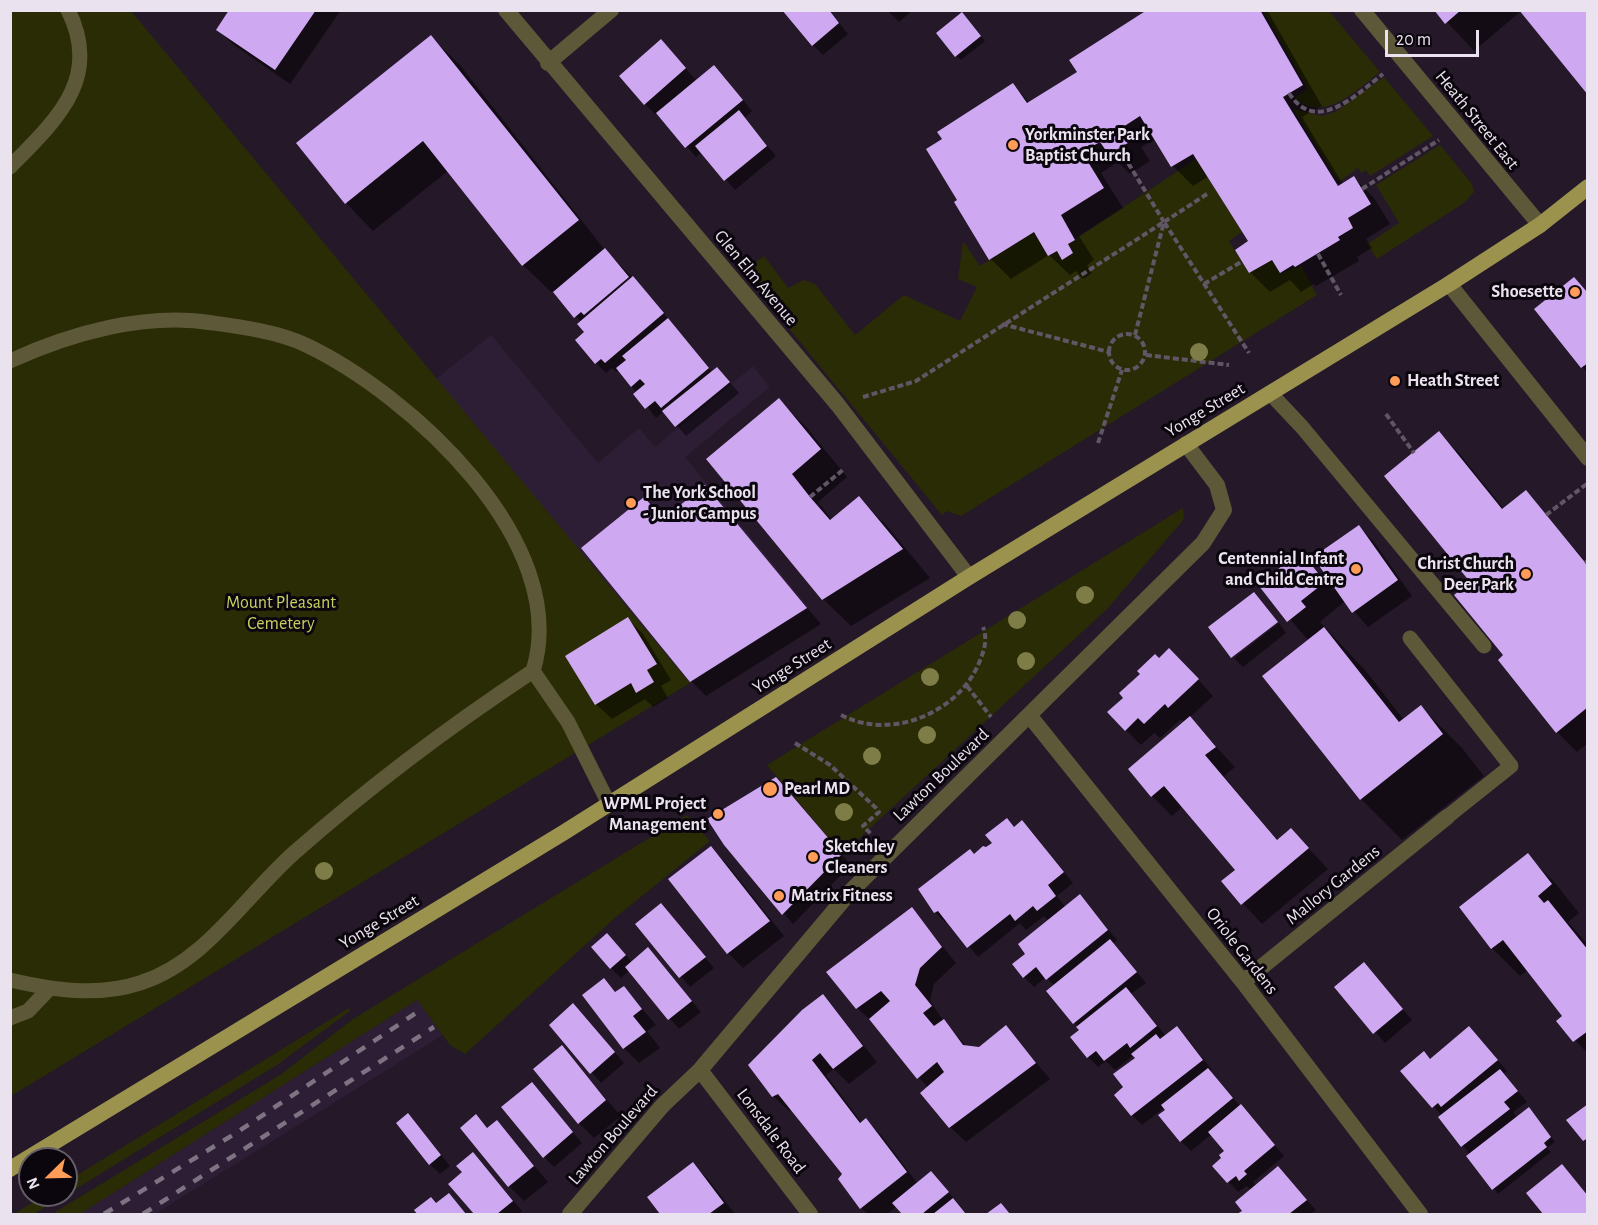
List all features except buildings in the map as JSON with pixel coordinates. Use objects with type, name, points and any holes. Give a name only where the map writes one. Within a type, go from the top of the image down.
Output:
[{"type":"main road","name":"Yonge Street","points":[[10,1169],[609,804],[969,577],[1449,284],[1540,225],[1587,187]]},
{"type":"street","name":"Glen Elm Avenue","points":[[506,10],[548,63],[838,405],[969,577]]},
{"type":"street","points":[[548,63],[611,10]]},
{"type":"street","name":"Heath Street East","points":[[1362,10],[1540,225]]},
{"type":"street","points":[[1449,284],[1587,458]]},
{"type":"street","name":"Lawton Boulevard","points":[[570,1215],[662,1106],[700,1070],[850,892],[1203,543],[1224,510],[1217,485],[1186,444]]},
{"type":"street","name":"Oriole Gardens","points":[[1029,715],[1243,982],[1420,1215]]},
{"type":"street","name":"Mallory Gardens","points":[[1243,982],[1447,817]]},
{"type":"street","name":"Lonsdale Road","points":[[700,1070],[810,1215]]},
{"type":"lane","points":[[10,167],[60,114],[77,82],[80,63],[73,20],[68,10]]},
{"type":"lane","points":[[10,361],[61,340],[103,329],[177,322],[211,322],[303,344],[340,363],[403,409],[475,477],[504,520],[523,558],[534,593],[541,646],[534,671],[456,722],[318,832],[187,958],[142,983],[116,990],[83,992],[49,989],[10,980]]},
{"type":"lane","points":[[1270,393],[1302,427],[1484,646]]},
{"type":"lane","points":[[1410,638],[1510,766],[1447,817]]},
{"type":"lane","points":[[534,671],[568,722],[609,804]]},
{"type":"lane","points":[[10,1018],[28,1011],[49,989]]},
{"type":"path","points":[[1289,93],[1296,104],[1310,111],[1328,111],[1346,103],[1385,72]]},
{"type":"path","points":[[1362,189],[1440,139]]},
{"type":"path","points":[[1119,148],[1249,353]]},
{"type":"path","points":[[838,405],[916,381],[1207,194]]},
{"type":"path","points":[[1135,335],[1164,222]]},
{"type":"path","points":[[1318,254],[1341,295]]},
{"type":"path","points":[[1204,284],[1241,262]]},
{"type":"path","points":[[1002,324],[1109,352]]},
{"type":"path","points":[[1123,334],[1135,335],[1144,343],[1146,355],[1138,368],[1122,370],[1113,363],[1109,352],[1113,340],[1123,334]]},
{"type":"path","points":[[1146,355],[1229,365]]},
{"type":"path","points":[[1098,443],[1122,370]]},
{"type":"path","points":[[1386,414],[1414,453]]},
{"type":"path","points":[[810,497],[843,469]]},
{"type":"path","points":[[1546,515],[1587,483]]},
{"type":"path","points":[[841,715],[874,724],[896,723],[937,710],[967,686],[985,651],[983,627]]},
{"type":"path","points":[[967,686],[994,720]]},
{"type":"path","points":[[795,743],[830,765],[879,812],[863,826],[872,835]]},
{"type":"shaded area","name":"The York School - Junior Campus","points":[[491,335],[598,463],[639,428],[655,447],[753,366],[770,387],[685,457],[809,608],[690,683],[436,379]]},
{"type":"shaded area","points":[[417,1000],[443,1035],[155,1214],[80,1214]]},
{"type":"green space","name":"Mount Pleasant Cemetery","points":[[11,11],[131,11],[690,683],[11,1096]]},
{"type":"green space","points":[[1263,11],[1329,11],[1380,72],[1340,102],[1329,106],[1306,105],[1295,98],[1308,89]]},
{"type":"green space","points":[[1384,77],[1433,136],[1370,176],[1366,170],[1361,173],[1358,168],[1339,182],[1293,109],[1322,116],[1335,112]]},
{"type":"green space","points":[[1440,145],[1472,184],[1474,192],[1464,203],[1377,259],[1367,244],[1399,223],[1376,185]]},
{"type":"green space","points":[[1196,159],[1242,232],[1229,241],[1249,273],[1272,260],[1280,274],[1301,266],[1317,295],[961,516],[947,511],[942,515],[745,275],[753,264],[764,256],[788,288],[804,280],[815,284],[855,335],[904,295],[960,321],[977,287],[958,279],[963,241],[980,266],[1034,232],[1048,256],[1057,251],[1062,260],[1073,253],[1068,244]]},
{"type":"green space","points":[[1183,508],[1184,519],[1108,608],[842,854],[767,765]]},
{"type":"green space","points":[[687,815],[710,841],[616,917],[465,1054],[450,1045],[417,1000],[80,1214],[52,1214],[63,1207],[78,1207],[78,1198],[280,1075],[353,1019]]},
{"type":"green space","points":[[349,1008],[350,1011],[277,1065],[78,1188],[78,1175]]},
{"type":"green space","points":[[25,1207],[45,1207],[34,1214],[14,1214]]},
{"type":"railway","points":[[104,1214],[236,1133],[422,1009]]},
{"type":"railway","points":[[143,1214],[434,1027]]},
{"type":"place","name":"Yorkminster Park Baptist Church","points":[[1013,145]]},
{"type":"place","name":"Shoesette","points":[[1575,292]]},
{"type":"place","name":"Heath Street","points":[[1395,381]]},
{"type":"place","name":"The York School - Junior Campus","points":[[631,503]]},
{"type":"place","name":"Centennial Infant and Child Centre","points":[[1356,569]]},
{"type":"place","name":"Christ Church Deer Park","points":[[1526,574]]},
{"type":"place","name":"Pearl MD","points":[[770,789]]},
{"type":"place","name":"WPML Project Management","points":[[718,814]]},
{"type":"place","name":"Sketchley Cleaners","points":[[813,857]]},
{"type":"place","name":"Matrix Fitness","points":[[779,896]]}]
